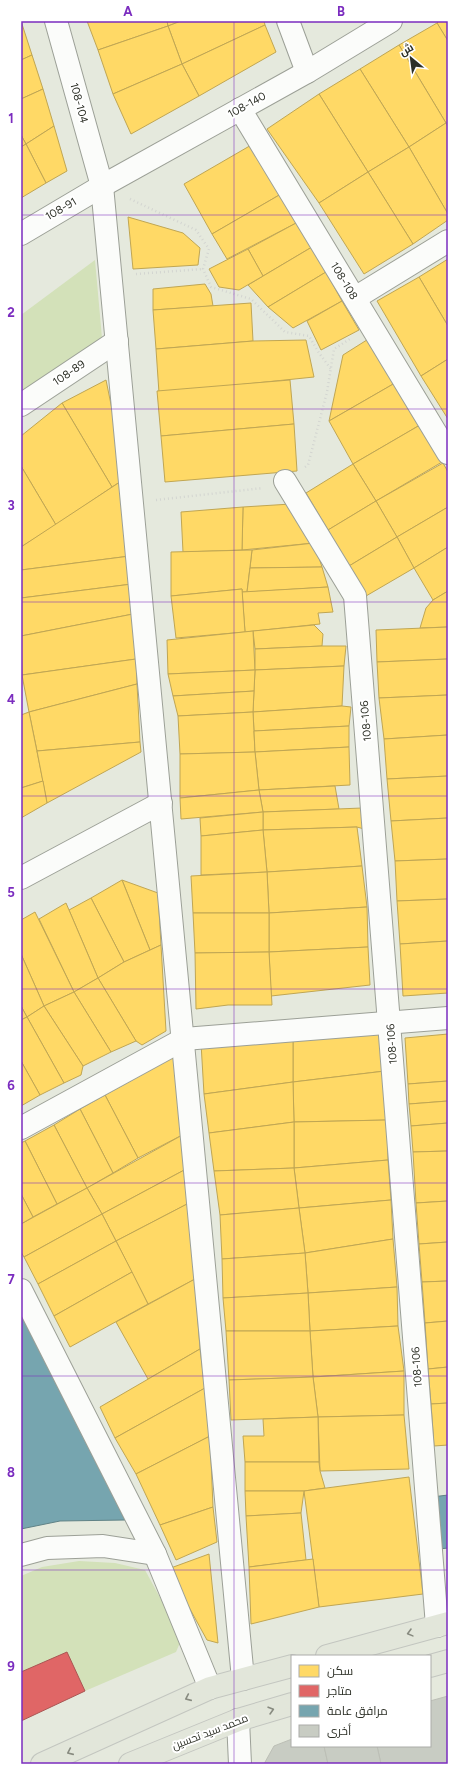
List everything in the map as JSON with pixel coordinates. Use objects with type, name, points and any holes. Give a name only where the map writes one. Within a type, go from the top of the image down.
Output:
[{"type":"main road","points":[[331,1655],[442,1624]]},
{"type":"main road","points":[[431,1666],[448,1661]]},
{"type":"main road","points":[[42,1764],[210,1688],[291,1666]]},
{"type":"main road","name":"محمد سید تحسین","points":[[130,1764],[238,1720],[291,1704]]},
{"type":"street","name":"108-104","points":[[56,21],[102,186],[184,1039],[243,1679]]},
{"type":"street","points":[[288,21],[307,72]]},
{"type":"street","name":"108-140","points":[[102,186],[307,72],[391,21]]},
{"type":"street","name":"108-108","points":[[240,109],[448,453]]},
{"type":"street","name":"108-91","points":[[21,234],[102,186]]},
{"type":"street","points":[[355,298],[448,241]]},
{"type":"street","name":"108-89","points":[[21,405],[116,341]]},
{"type":"street","name":"108-106","points":[[285,481],[355,596],[442,1624]]},
{"type":"street","points":[[21,878],[161,803]]},
{"type":"street","points":[[21,1128],[184,1039],[448,1018]]},
{"type":"street","points":[[21,1290],[155,1554],[210,1688]]},
{"type":"street","points":[[21,1555],[47,1548],[103,1546],[155,1554]]},
{"type":"street","points":[[238,1720],[240,1764]]},
{"type":"path","points":[[102,186],[196,230],[209,249],[203,269],[211,288],[251,299],[285,332],[309,336],[319,354],[331,369]]},
{"type":"path","points":[[110,276],[203,269]]},
{"type":"path","points":[[132,503],[276,487],[308,465],[327,392],[334,349],[372,327]]},
{"type":"green space","points":[[95,260],[102,338],[21,392],[21,315]]},
{"type":"green space","points":[[79,1561],[115,1563],[145,1570],[182,1638],[176,1652],[85,1691],[21,1672],[21,1576],[42,1567]]},
{"type":"building: سكن","points":[[21,21],[32,55],[21,60]]},
{"type":"building: سكن","points":[[87,21],[167,21],[168,26],[98,50]]},
{"type":"building: سكن","points":[[167,21],[181,21],[168,26]]},
{"type":"building: سكن","points":[[181,21],[264,21],[265,25],[182,64],[168,26]]},
{"type":"building: سكن","points":[[439,21],[448,21],[448,41],[437,23]]},
{"type":"building: سكن","points":[[437,23],[448,41],[448,122],[446,123],[399,45]]},
{"type":"building: سكن","points":[[265,25],[276,52],[199,96],[182,64]]},
{"type":"building: سكن","points":[[168,26],[182,64],[113,94],[98,50]]},
{"type":"building: سكن","points":[[399,45],[446,123],[409,147],[360,69]]},
{"type":"building: سكن","points":[[32,55],[43,89],[21,99],[21,60]]},
{"type":"building: سكن","points":[[182,64],[199,96],[131,134],[113,94]]},
{"type":"building: سكن","points":[[360,69],[409,147],[368,172],[319,94]]},
{"type":"building: سكن","points":[[43,89],[54,126],[26,144],[21,135],[21,99]]},
{"type":"building: سكن","points":[[319,94],[368,172],[319,203],[267,129]]},
{"type":"building: سكن","points":[[446,123],[448,127],[448,214],[409,147]]},
{"type":"building: سكن","points":[[54,126],[67,171],[46,183],[26,144]]},
{"type":"building: سكن","points":[[21,135],[26,144],[21,147]]},
{"type":"building: سكن","points":[[26,144],[46,183],[21,198],[21,147]]},
{"type":"building: سكن","points":[[253,144],[281,194],[212,234],[184,184]]},
{"type":"building: سكن","points":[[409,147],[448,214],[448,220],[413,244],[368,172]]},
{"type":"building: سكن","points":[[368,172],[413,244],[364,274],[319,203]]},
{"type":"building: سكن","points":[[281,194],[298,222],[227,259],[212,234]]},
{"type":"building: سكن","points":[[128,217],[183,233],[200,248],[198,265],[133,269]]},
{"type":"building: سكن","points":[[298,222],[312,247],[263,276],[248,249]]},
{"type":"building: سكن","points":[[312,247],[326,272],[268,307],[248,285]]},
{"type":"building: سكن","points":[[248,249],[263,276],[239,290],[219,287],[209,269]]},
{"type":"building: سكن","points":[[448,259],[448,326],[419,277]]},
{"type":"building: سكن","points":[[326,272],[342,301],[293,328],[268,307]]},
{"type":"building: سكن","points":[[419,277],[448,326],[448,359],[421,376],[377,301]]},
{"type":"building: سكن","points":[[205,284],[211,294],[213,306],[153,310],[153,289]]},
{"type":"building: سكن","points":[[342,301],[359,330],[321,350],[307,321]]},
{"type":"building: سكن","points":[[251,303],[253,341],[156,349],[153,310]]},
{"type":"building: سكن","points":[[370,338],[395,383],[329,421],[343,355]]},
{"type":"building: سكن","points":[[306,340],[314,377],[159,393],[156,349],[253,341]]},
{"type":"building: سكن","points":[[448,359],[448,419],[421,376]]},
{"type":"building: سكن","points":[[106,380],[126,478],[112,487],[62,403]]},
{"type":"building: سكن","points":[[290,380],[294,424],[161,436],[157,391]]},
{"type":"building: سكن","points":[[395,383],[420,425],[353,464],[329,421]]},
{"type":"building: سكن","points":[[62,403],[112,487],[56,525],[21,466],[21,436]]},
{"type":"building: سكن","points":[[294,424],[297,471],[165,482],[161,436]]},
{"type":"building: سكن","points":[[420,425],[442,462],[376,501],[353,464]]},
{"type":"building: سكن","points":[[443,463],[448,472],[448,507],[397,537],[376,501]]},
{"type":"building: سكن","points":[[353,464],[376,501],[328,530],[306,493]]},
{"type":"building: سكن","points":[[21,466],[56,525],[21,547]]},
{"type":"building: سكن","points":[[126,478],[130,556],[21,570],[21,547]]},
{"type":"building: سكن","points":[[376,501],[397,537],[349,566],[328,530]]},
{"type":"building: سكن","points":[[291,504],[314,543],[242,550],[243,507]]},
{"type":"building: سكن","points":[[243,507],[242,550],[183,552],[181,512]]},
{"type":"building: سكن","points":[[448,507],[448,547],[414,568],[397,537]]},
{"type":"building: سكن","points":[[397,537],[414,568],[366,596],[349,566]]},
{"type":"building: سكن","points":[[314,543],[322,567],[250,568],[252,550]]},
{"type":"building: سكن","points":[[448,547],[448,591],[433,600],[414,568]]},
{"type":"building: سكن","points":[[252,550],[247,592],[242,592],[242,589],[171,596],[171,552]]},
{"type":"building: سكن","points":[[130,556],[132,584],[21,598],[21,570]]},
{"type":"building: سكن","points":[[322,567],[328,587],[247,592],[250,568]]},
{"type":"building: سكن","points":[[132,584],[133,614],[21,636],[21,598]]},
{"type":"building: سكن","points":[[328,587],[333,612],[318,613],[320,624],[245,632],[242,592]]},
{"type":"building: سكن","points":[[242,589],[245,632],[176,638],[171,596]]},
{"type":"building: سكن","points":[[448,591],[448,627],[420,628],[426,608],[433,600]]},
{"type":"building: سكن","points":[[133,614],[136,659],[22,675],[21,636]]},
{"type":"building: سكن","points":[[314,625],[323,634],[322,646],[255,649],[253,631]]},
{"type":"building: سكن","points":[[448,627],[448,659],[377,662],[376,630]]},
{"type":"building: سكن","points":[[253,631],[255,670],[168,674],[167,640]]},
{"type":"building: سكن","points":[[346,646],[344,666],[255,670],[255,649]]},
{"type":"building: سكن","points":[[136,659],[137,684],[29,712],[22,675]]},
{"type":"building: سكن","points":[[448,659],[448,695],[379,698],[377,662]]},
{"type":"building: سكن","points":[[344,666],[342,706],[253,712],[255,670]]},
{"type":"building: سكن","points":[[255,670],[254,691],[173,696],[168,674]]},
{"type":"building: سكن","points":[[137,684],[140,742],[37,751],[29,712]]},
{"type":"building: سكن","points":[[254,691],[253,712],[178,716],[173,696]]},
{"type":"building: سكن","points":[[448,695],[448,735],[384,739],[379,698]]},
{"type":"building: سكن","points":[[342,706],[351,707],[349,726],[254,731],[253,712]]},
{"type":"building: سكن","points":[[29,712],[43,781],[21,788],[21,715]]},
{"type":"building: سكن","points":[[253,712],[255,752],[180,754],[178,716]]},
{"type":"building: سكن","points":[[349,726],[349,747],[255,752],[254,731]]},
{"type":"building: سكن","points":[[448,735],[448,776],[387,779],[384,739]]},
{"type":"building: سكن","points":[[140,742],[141,752],[47,803],[37,751]]},
{"type":"building: سكن","points":[[349,747],[350,785],[259,790],[255,752]]},
{"type":"building: سكن","points":[[255,752],[259,790],[180,798],[180,754]]},
{"type":"building: سكن","points":[[448,776],[448,818],[391,821],[387,779]]},
{"type":"building: سكن","points":[[43,781],[47,803],[21,818],[21,788]]},
{"type":"building: سكن","points":[[335,786],[339,809],[263,812],[259,790]]},
{"type":"building: سكن","points":[[259,790],[263,812],[181,819],[180,798]]},
{"type":"building: سكن","points":[[362,808],[364,829],[357,827],[263,830],[263,812]]},
{"type":"building: سكن","points":[[263,812],[263,830],[201,836],[200,818]]},
{"type":"building: سكن","points":[[448,818],[448,859],[395,861],[391,821]]},
{"type":"building: سكن","points":[[357,827],[362,866],[267,872],[263,830]]},
{"type":"building: سكن","points":[[263,830],[267,872],[201,875],[201,836]]},
{"type":"building: سكن","points":[[448,859],[448,899],[397,901],[395,861]]},
{"type":"building: سكن","points":[[362,866],[367,907],[269,913],[267,872]]},
{"type":"building: سكن","points":[[267,872],[269,913],[193,913],[191,876]]},
{"type":"building: سكن","points":[[122,880],[158,893],[161,945],[150,950]]},
{"type":"building: سكن","points":[[122,880],[150,950],[124,962],[91,898]]},
{"type":"building: سكن","points":[[91,898],[124,962],[98,978],[69,910]]},
{"type":"building: سكن","points":[[448,899],[448,941],[400,944],[397,901]]},
{"type":"building: سكن","points":[[66,903],[98,978],[74,992],[39,919]]},
{"type":"building: سكن","points":[[367,907],[368,947],[269,952],[269,913]]},
{"type":"building: سكن","points":[[35,912],[74,992],[44,1006],[21,954],[21,920]]},
{"type":"building: سكن","points":[[193,913],[269,913],[269,952],[195,953]]},
{"type":"building: سكن","points":[[448,941],[448,993],[403,996],[400,944]]},
{"type":"building: سكن","points":[[161,945],[166,1031],[142,1045],[136,1041],[98,978],[124,962]]},
{"type":"building: سكن","points":[[368,947],[370,985],[271,996],[269,952]]},
{"type":"building: سكن","points":[[269,952],[272,1005],[228,1005],[196,1009],[195,953]]},
{"type":"building: سكن","points":[[21,954],[44,1006],[27,1017],[21,1006]]},
{"type":"building: سكن","points":[[98,978],[136,1041],[111,1052],[74,992]]},
{"type":"building: سكن","points":[[74,992],[111,1052],[83,1066],[44,1006]]},
{"type":"building: سكن","points":[[21,1006],[27,1017],[21,1020]]},
{"type":"building: سكن","points":[[44,1006],[83,1066],[81,1075],[64,1083],[27,1017]]},
{"type":"building: سكن","points":[[27,1017],[64,1083],[40,1095],[21,1061],[21,1020]]},
{"type":"building: سكن","points":[[379,1031],[385,1071],[293,1082],[293,1040]]},
{"type":"building: سكن","points":[[448,1034],[448,1081],[408,1084],[405,1038]]},
{"type":"building: سكن","points":[[293,1040],[293,1082],[204,1094],[201,1043]]},
{"type":"building: سكن","points":[[173,1057],[186,1133],[138,1158],[105,1095]]},
{"type":"building: سكن","points":[[21,1061],[40,1095],[21,1106]]},
{"type":"building: سكن","points":[[385,1071],[387,1120],[294,1122],[293,1082]]},
{"type":"building: سكن","points":[[448,1081],[448,1101],[409,1104],[408,1084]]},
{"type":"building: سكن","points":[[293,1082],[294,1122],[209,1133],[204,1094]]},
{"type":"building: سكن","points":[[105,1095],[138,1158],[113,1173],[80,1109]]},
{"type":"building: سكن","points":[[448,1101],[448,1123],[411,1126],[409,1104]]},
{"type":"building: سكن","points":[[80,1109],[113,1173],[87,1188],[54,1125]]},
{"type":"building: سكن","points":[[387,1120],[388,1160],[294,1168],[294,1122]]},
{"type":"building: سكن","points":[[294,1122],[294,1168],[214,1171],[209,1133]]},
{"type":"building: سكن","points":[[448,1123],[448,1151],[413,1152],[411,1126]]},
{"type":"building: سكن","points":[[54,1125],[87,1188],[57,1204],[25,1141]]},
{"type":"building: سكن","points":[[186,1133],[188,1168],[102,1214],[87,1188]]},
{"type":"building: سكن","points":[[25,1141],[57,1204],[33,1217],[21,1194],[21,1143]]},
{"type":"building: سكن","points":[[448,1151],[448,1201],[416,1203],[413,1152]]},
{"type":"building: سكن","points":[[388,1160],[391,1200],[299,1208],[294,1168]]},
{"type":"building: سكن","points":[[188,1168],[189,1203],[116,1241],[102,1214]]},
{"type":"building: سكن","points":[[294,1168],[299,1208],[220,1215],[214,1171]]},
{"type":"building: سكن","points":[[87,1188],[102,1214],[24,1257],[21,1252],[21,1224]]},
{"type":"building: سكن","points":[[21,1194],[33,1217],[21,1224]]},
{"type":"building: سكن","points":[[391,1200],[393,1239],[305,1253],[299,1208]]},
{"type":"building: سكن","points":[[448,1201],[448,1242],[419,1244],[416,1203]]},
{"type":"building: سكن","points":[[189,1203],[195,1279],[148,1304],[116,1241]]},
{"type":"building: سكن","points":[[299,1208],[305,1253],[222,1259],[220,1215]]},
{"type":"building: سكن","points":[[102,1214],[116,1241],[38,1284],[24,1257]]},
{"type":"building: سكن","points":[[393,1239],[397,1287],[308,1293],[305,1253]]},
{"type":"building: سكن","points":[[116,1241],[132,1272],[54,1316],[38,1284]]},
{"type":"building: سكن","points":[[448,1242],[448,1281],[422,1282],[419,1244]]},
{"type":"building: سكن","points":[[305,1253],[308,1293],[223,1298],[222,1259]]},
{"type":"building: سكن","points":[[132,1272],[148,1304],[70,1347],[54,1316]]},
{"type":"building: سكن","points":[[195,1279],[200,1349],[148,1379],[116,1322]]},
{"type":"building: سكن","points":[[448,1281],[448,1321],[425,1323],[422,1282]]},
{"type":"building: سكن","points":[[397,1287],[398,1326],[310,1331],[308,1293]]},
{"type":"building: سكن","points":[[308,1293],[310,1331],[226,1331],[223,1298]]},
{"type":"building: سكن","points":[[448,1321],[448,1367],[428,1369],[425,1323]]},
{"type":"building: سكن","points":[[398,1326],[404,1371],[313,1377],[310,1331]]},
{"type":"building: سكن","points":[[226,1331],[310,1331],[313,1377],[229,1380]]},
{"type":"building: سكن","points":[[200,1349],[205,1388],[115,1438],[100,1407]]},
{"type":"building: سكن","points":[[448,1367],[448,1403],[431,1404],[428,1369]]},
{"type":"building: سكن","points":[[404,1371],[404,1415],[318,1417],[313,1377]]},
{"type":"building: سكن","points":[[313,1377],[318,1417],[231,1420],[229,1380]]},
{"type":"building: سكن","points":[[205,1388],[210,1436],[136,1474],[115,1438]]},
{"type":"building: سكن","points":[[448,1403],[448,1445],[434,1446],[431,1404]]},
{"type":"building: سكن","points":[[404,1415],[409,1469],[320,1471],[318,1417]]},
{"type":"building: سكن","points":[[318,1417],[319,1462],[245,1462],[243,1436],[264,1436],[263,1419]]},
{"type":"building: سكن","points":[[210,1436],[213,1507],[160,1525],[136,1474]]},
{"type":"building: سكن","points":[[245,1462],[319,1462],[325,1488],[304,1491],[245,1491]]},
{"type":"building: سكن","points":[[409,1477],[423,1594],[319,1607],[304,1491]]},
{"type":"building: سكن","points":[[245,1491],[304,1491],[301,1513],[246,1516]]},
{"type":"building: سكن","points":[[213,1507],[217,1542],[176,1560],[160,1525]]},
{"type":"building: سكن","points":[[301,1513],[306,1560],[249,1567],[246,1516]]},
{"type":"building: سكن","points":[[209,1554],[218,1643],[207,1640],[168,1569]]},
{"type":"building: سكن","points":[[313,1559],[319,1607],[251,1624],[249,1567]]},
{"type":"building: متاجر","points":[[67,1652],[85,1691],[21,1721],[21,1672]]},
{"type":"building: مرافق عامة","points":[[21,1307],[125,1520],[60,1521],[21,1529]]},
{"type":"building: مرافق عامة","points":[[448,1495],[448,1548],[439,1549],[432,1497]]},
{"type":"building: أخرى","points":[[448,1696],[448,1764],[381,1764],[377,1747],[431,1747],[431,1701]]},
{"type":"building: أخرى","points":[[291,1739],[291,1747],[324,1747],[328,1764],[264,1764],[274,1746]]},
{"type":"building: أخرى","points":[[324,1747],[377,1747],[381,1764],[328,1764]]}]
